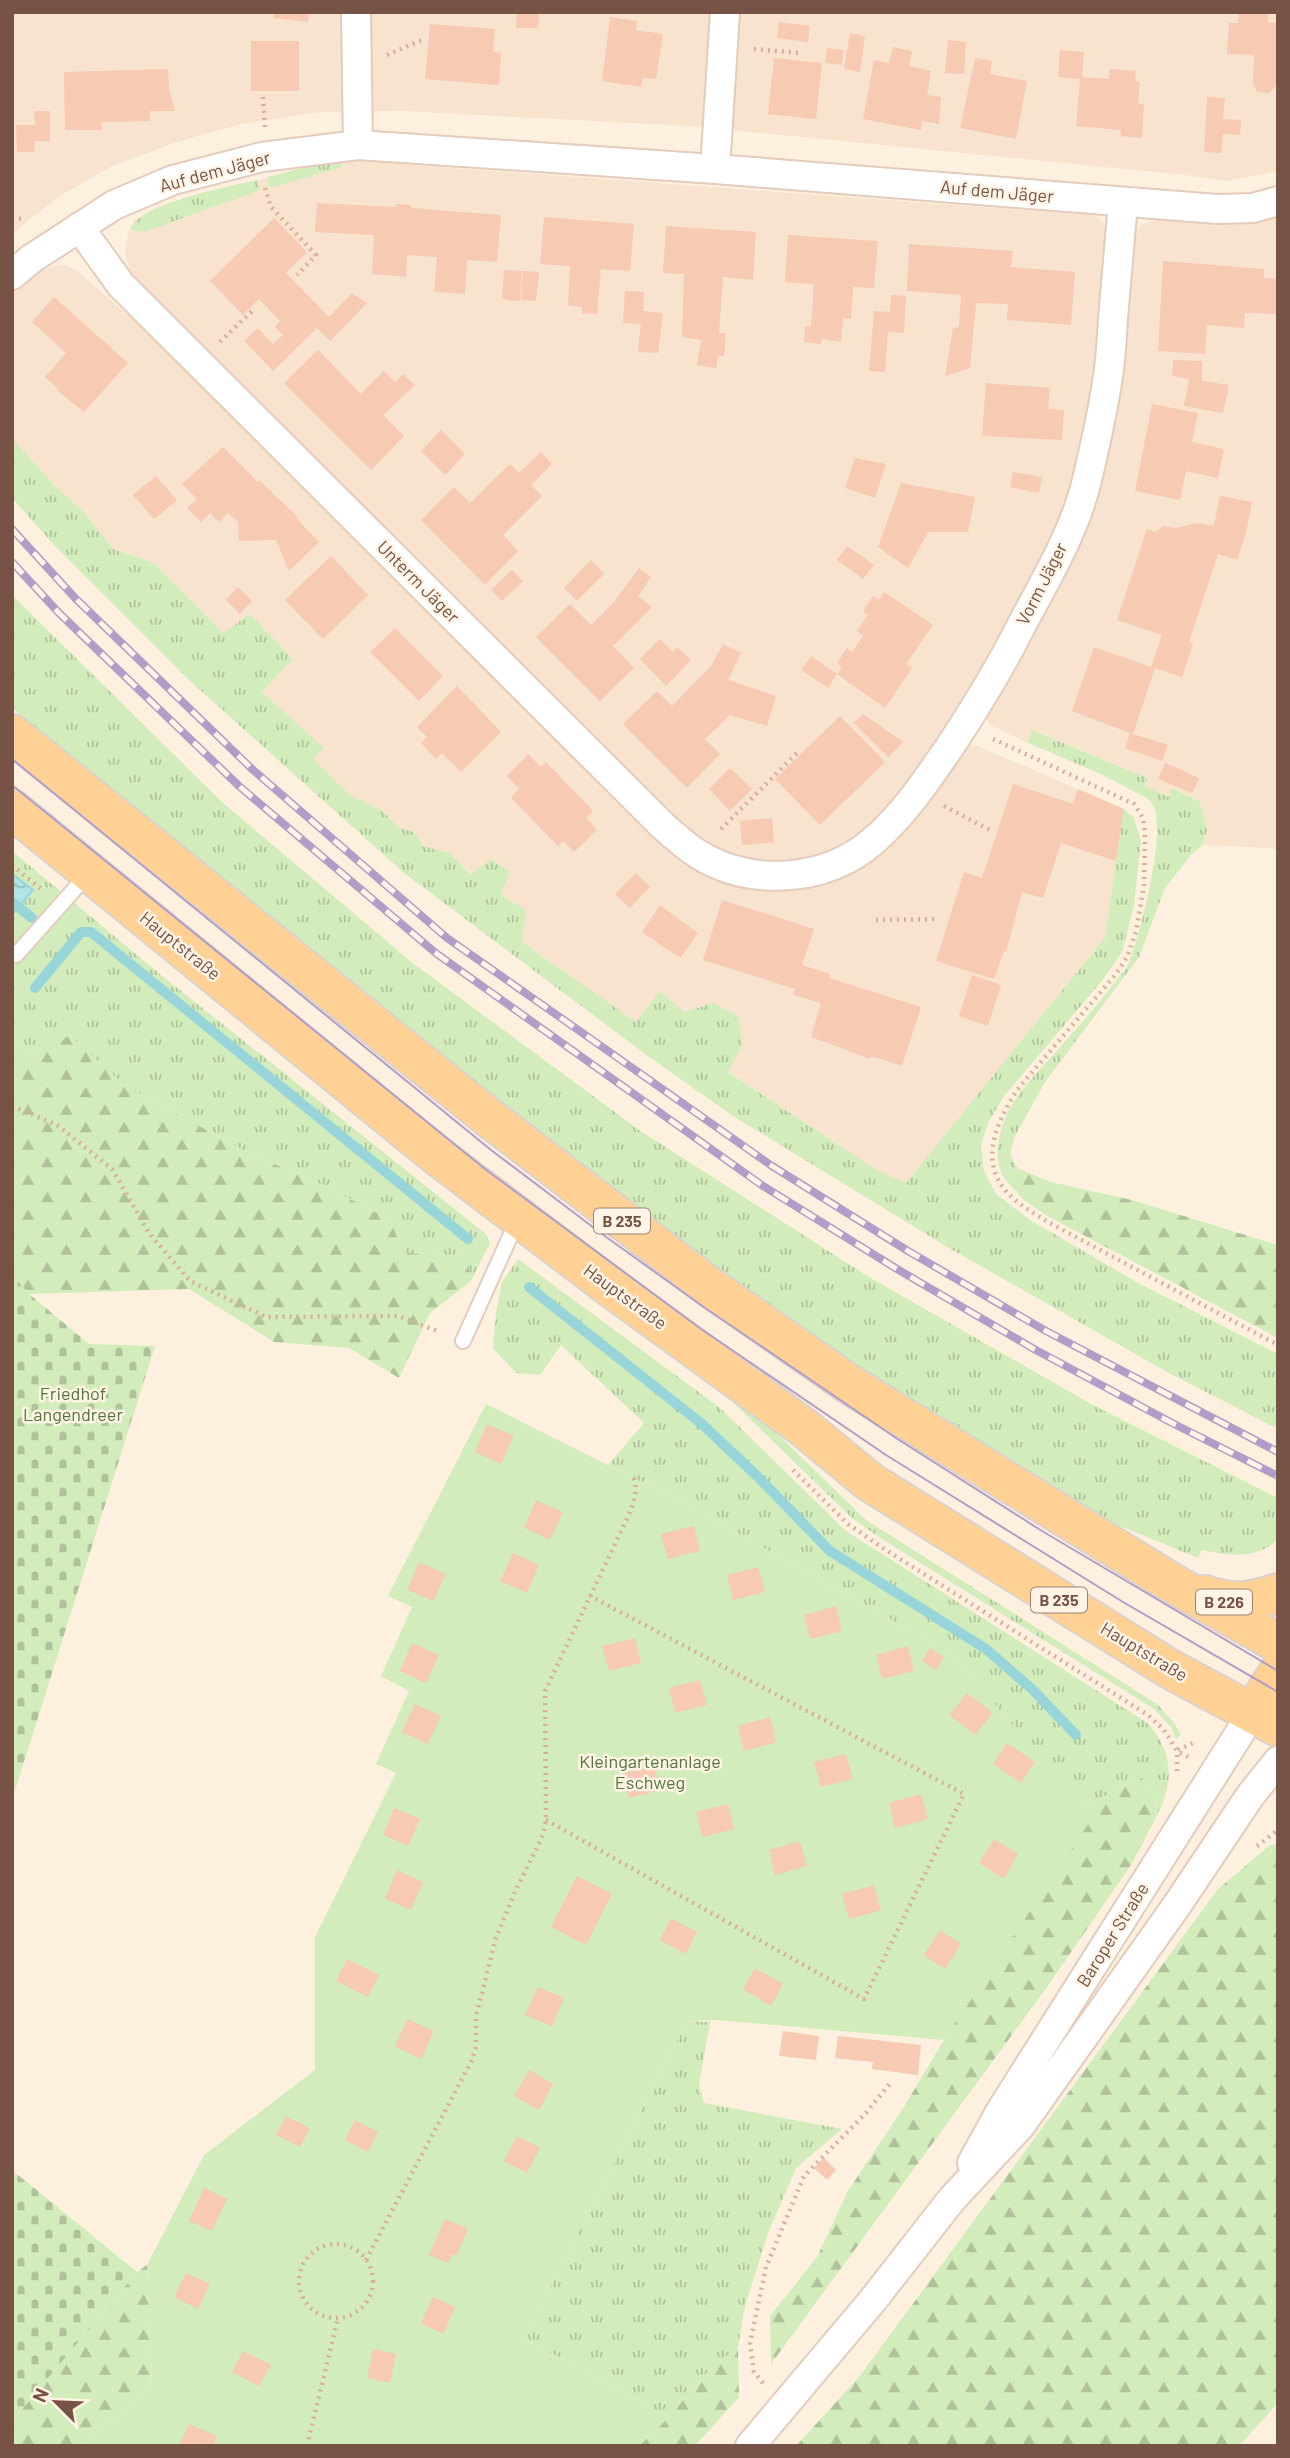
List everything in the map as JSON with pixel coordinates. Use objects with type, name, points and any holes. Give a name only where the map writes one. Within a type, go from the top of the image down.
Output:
[{"type":"main road","name":"B 235","points":[[12,734],[488,1117],[699,1279],[849,1384],[1172,1583],[1278,1643]]},
{"type":"main road","name":"Hauptstraße","points":[[12,809],[435,1154],[803,1427],[870,1482],[1170,1669],[1265,1720]]},
{"type":"main road","name":"B 226","points":[[1172,1583],[1226,1602],[1261,1599],[1278,1592]]},
{"type":"main road","name":"Baroper Straße","points":[[1265,1720],[1278,1673]]},
{"type":"street","points":[[356,12],[358,145]]},
{"type":"street","points":[[715,169],[725,12]]},
{"type":"street","name":"Auf dem Jäger","points":[[12,275],[31,259],[114,205],[173,180],[262,157],[358,145],[715,169],[1217,209],[1253,208],[1278,201]]},
{"type":"street","name":"Vorm Jäger","points":[[795,875],[823,869],[858,853],[890,825],[918,792],[986,693],[1061,548],[1083,494],[1108,375],[1123,202]]},
{"type":"street","name":"Unterm Jäger","points":[[79,227],[121,285],[662,824],[696,853],[710,861],[752,874],[795,875]]},
{"type":"street","name":"Baroper Straße","points":[[952,2199],[1000,2112],[1265,1720]]},
{"type":"street","name":"Baroper Straße","points":[[750,2446],[873,2300],[952,2199],[1021,2125],[1177,1905],[1250,1796],[1278,1761]]},
{"type":"lane","points":[[12,952],[16,955],[89,873]]},
{"type":"lane","points":[[463,1341],[519,1218]]},
{"type":"path","points":[[750,49],[798,53]]},
{"type":"path","points":[[263,97],[265,124]]},
{"type":"path","points":[[267,193],[271,207],[316,255],[297,275]]},
{"type":"path","points":[[12,218],[23,219]]},
{"type":"path","points":[[199,363],[252,311]]},
{"type":"path","points":[[964,725],[1134,804],[1143,818],[1145,832],[1141,909],[1127,957],[1116,974],[1017,1090],[1004,1111],[994,1135],[992,1151],[993,1164],[1000,1182],[1013,1198],[1046,1221],[1278,1345]]},
{"type":"path","points":[[696,853],[797,753]]},
{"type":"path","points":[[918,792],[990,830]]},
{"type":"path","points":[[12,865],[60,905]]},
{"type":"path","points":[[876,920],[938,919]]},
{"type":"path","points":[[12,1105],[57,1125],[112,1169],[149,1233],[190,1281],[267,1317],[398,1317],[463,1341]]},
{"type":"path","points":[[366,2260],[472,2060],[476,2046],[476,2016],[496,1938],[513,1894],[543,1836],[546,1820],[545,1691],[632,1505],[636,1486],[633,1476]]},
{"type":"path","points":[[546,1820],[864,1999],[964,1794],[590,1595]]},
{"type":"path","points":[[782,2409],[754,2372],[750,2343],[766,2267],[806,2171],[866,2112],[891,2081]]},
{"type":"path","points":[[336,2244],[352,2248],[366,2260],[372,2277],[369,2294],[356,2311],[338,2318],[324,2316],[306,2303],[299,2283],[303,2264],[309,2255],[320,2248],[336,2244]]},
{"type":"path","points":[[307,2446],[338,2318]]},
{"type":"shaded area","points":[[12,12],[1278,12],[1278,171],[1226,181],[690,126],[403,111],[320,112],[241,124],[174,143],[110,167],[57,198],[12,234]]},
{"type":"shaded area","points":[[358,161],[1089,215],[1104,223],[1108,230],[1098,357],[1064,512],[1044,555],[938,744],[897,797],[871,825],[840,850],[818,856],[774,861],[745,859],[712,844],[675,821],[156,302],[130,270],[125,251],[128,234],[135,220],[155,208],[314,165]]},
{"type":"shaded area","points":[[1278,217],[1278,850],[1202,845],[1207,830],[1200,802],[1173,788],[1169,797],[1144,786],[1147,778],[1033,730],[1028,743],[990,725],[985,715],[1125,346],[1132,237],[1136,230],[1143,224],[1159,219],[1245,224]]},
{"type":"shaded area","points":[[57,265],[76,270],[181,361],[664,844],[803,883],[963,746],[975,745],[1124,809],[1105,938],[906,1184],[876,1170],[727,1071],[742,1045],[713,1003],[636,1022],[522,942],[525,910],[501,896],[510,872],[471,874],[450,853],[423,846],[414,832],[400,828],[381,810],[350,795],[312,759],[323,748],[262,692],[293,659],[250,615],[223,634],[154,563],[113,549],[84,512],[55,486],[12,438],[12,295],[42,271]]},
{"type":"green space","points":[[340,162],[342,167],[270,188],[267,177],[314,165]]},
{"type":"green space","points":[[257,180],[260,190],[144,232],[130,229],[138,219],[168,203]]},
{"type":"green space","points":[[12,438],[55,486],[84,512],[113,549],[154,563],[223,633],[250,614],[293,659],[262,692],[324,748],[313,759],[350,795],[381,810],[400,828],[414,832],[423,846],[450,853],[470,874],[491,859],[510,872],[501,895],[526,910],[522,942],[636,1022],[660,991],[684,1012],[713,1003],[738,1016],[742,1045],[728,1072],[876,1170],[906,1183],[1105,938],[1124,809],[1134,818],[1141,841],[1134,905],[1122,952],[1102,981],[1004,1096],[988,1123],[981,1145],[984,1171],[996,1194],[1030,1220],[1140,1284],[1278,1354],[1278,1429],[1167,1372],[949,1248],[733,1116],[645,1054],[404,873],[189,680],[54,545],[12,498]]},
{"type":"green space","points":[[12,595],[223,803],[414,964],[639,1130],[869,1277],[1091,1404],[1278,1498],[1278,1539],[1270,1546],[1252,1553],[1232,1555],[1202,1550],[1198,1558],[1103,1519],[880,1383],[639,1213],[12,708]]},
{"type":"green space","points":[[1032,730],[1147,778],[1145,786],[1169,797],[1172,788],[1200,802],[1207,830],[1202,845],[1165,888],[1139,957],[1045,1082],[1015,1136],[1010,1154],[1017,1168],[1010,1185],[1004,1178],[998,1160],[999,1141],[1007,1114],[1025,1087],[1127,967],[1139,933],[1151,881],[1157,831],[1156,813],[1148,799],[1119,783],[1028,743]]},
{"type":"green space","points":[[12,851],[161,975],[486,1234],[490,1243],[471,1281],[466,1256],[404,1253],[390,1220],[327,1187],[247,1152],[124,1085],[70,1036],[38,1055],[12,1043]]},
{"type":"green space","points":[[70,1035],[124,1085],[247,1152],[327,1187],[390,1220],[404,1253],[467,1256],[471,1281],[430,1313],[399,1378],[349,1348],[274,1342],[189,1289],[29,1294],[12,1275],[12,1043],[38,1055]]},
{"type":"green space","points":[[1017,1168],[1050,1182],[1132,1200],[1278,1245],[1278,1338],[1049,1217],[1025,1201],[1010,1185]]},
{"type":"green space","points":[[518,1259],[719,1407],[846,1531],[1149,1724],[1163,1747],[1169,1769],[1166,1792],[1156,1817],[1155,1797],[1142,1778],[1083,1806],[951,1654],[693,1508],[608,1465],[644,1423],[561,1345],[540,1375],[516,1373],[493,1348],[502,1282]]},
{"type":"green space","name":"Friedhof Langendreer","points":[[12,1275],[29,1294],[89,1344],[155,1346],[12,1800]]},
{"type":"green space","points":[[715,1385],[734,1392],[866,1520],[1157,1704],[1181,1735],[1176,1739],[1171,1727],[1154,1709],[853,1519]]},
{"type":"green space","name":"Kleingartenanlage Eschweg","points":[[486,1404],[693,1508],[951,1654],[1093,1817],[944,2040],[716,2020],[687,2021],[524,2339],[669,2417],[639,2446],[81,2446],[152,2386],[147,2265],[204,2155],[315,2070],[315,1937],[396,1773],[376,1764],[409,1691],[381,1676],[412,1607],[388,1596]]},
{"type":"green space","points":[[1142,1778],[1155,1797],[1156,1817],[1131,1865],[1047,1987],[771,2364],[770,2316],[817,2257],[848,2191],[902,2110],[944,2040],[1092,1817],[1083,1806]]},
{"type":"green space","points":[[1278,1843],[1278,2403],[1239,2446],[796,2446],[859,2377],[1218,1889],[1269,1846]]},
{"type":"green space","points":[[687,2021],[710,2022],[699,2085],[704,2103],[842,2129],[796,2168],[768,2233],[745,2306],[738,2347],[708,2371],[669,2417],[524,2339]]},
{"type":"green space","points":[[12,2170],[137,2272],[12,2421]]},
{"type":"green space","points":[[147,2265],[152,2386],[81,2446],[12,2446],[12,2421],[137,2272]]},
{"type":"green space","points":[[738,2347],[739,2397],[695,2446],[639,2446],[669,2417],[708,2371]]},
{"type":"water","points":[[12,874],[33,890],[12,915]]},
{"type":"building","points":[[274,12],[309,12],[308,22],[274,18]]},
{"type":"building","points":[[517,12],[539,12],[538,28],[516,28]]},
{"type":"building","points":[[1239,12],[1268,12],[1268,22],[1278,23],[1278,80],[1269,93],[1257,92],[1253,84],[1254,55],[1227,54],[1229,23],[1238,23]]},
{"type":"building","points":[[610,17],[637,21],[636,30],[663,34],[656,79],[643,78],[641,87],[602,81]]},
{"type":"building","points":[[779,22],[810,26],[808,42],[777,38]]},
{"type":"building","points":[[430,24],[495,29],[493,52],[501,53],[499,85],[425,79]]},
{"type":"building","points":[[850,33],[865,36],[860,72],[844,69]]},
{"type":"building","points":[[948,40],[966,42],[964,74],[945,73]]},
{"type":"building","points":[[251,41],[299,41],[299,91],[251,91]]},
{"type":"building","points":[[893,47],[912,51],[909,66],[931,71],[927,95],[941,97],[939,124],[922,121],[921,130],[863,119],[874,60],[889,63]]},
{"type":"building","points":[[827,48],[843,50],[842,65],[825,63]]},
{"type":"building","points":[[1060,50],[1084,52],[1082,77],[1109,79],[1110,69],[1136,71],[1135,81],[1140,82],[1138,104],[1144,104],[1142,138],[1121,136],[1121,130],[1076,126],[1080,79],[1058,77]]},
{"type":"building","points":[[774,58],[822,63],[816,119],[768,114]]},
{"type":"building","points":[[975,58],[992,61],[990,74],[1027,81],[1016,139],[960,128]]},
{"type":"building","points":[[168,69],[169,89],[175,111],[150,111],[150,121],[101,122],[102,130],[65,130],[64,72]]},
{"type":"building","points":[[1207,97],[1225,98],[1223,119],[1241,120],[1240,135],[1223,134],[1221,153],[1204,152]]},
{"type":"building","points":[[34,111],[50,111],[50,141],[35,141],[34,152],[17,152],[16,125],[35,125]]},
{"type":"building","points":[[317,203],[396,207],[396,204],[411,205],[411,208],[501,215],[497,262],[467,260],[465,294],[434,292],[437,257],[407,255],[406,277],[372,274],[374,235],[315,232]]},
{"type":"building","points":[[544,217],[634,224],[630,271],[601,269],[597,314],[582,313],[582,307],[568,305],[570,266],[540,264]]},
{"type":"building","points":[[274,218],[307,252],[286,273],[329,317],[352,293],[367,303],[330,341],[317,328],[273,371],[244,341],[258,328],[273,344],[283,335],[275,327],[280,321],[259,299],[243,315],[210,281]]},
{"type":"building","points":[[666,226],[756,232],[753,280],[723,277],[719,333],[726,333],[724,356],[718,356],[716,368],[697,365],[701,340],[682,337],[684,274],[663,273]]},
{"type":"building","points":[[788,235],[878,241],[874,288],[853,287],[851,319],[843,318],[841,342],[822,339],[821,344],[804,342],[805,326],[811,326],[814,284],[785,282]]},
{"type":"building","points":[[909,244],[1013,251],[1011,267],[1075,272],[1071,325],[1007,320],[1008,304],[976,303],[970,368],[945,376],[953,328],[959,327],[961,295],[907,291]]},
{"type":"building","points":[[1163,261],[1264,269],[1264,278],[1278,279],[1278,314],[1245,313],[1244,328],[1207,325],[1205,354],[1158,351]]},
{"type":"building","points":[[504,270],[522,271],[520,301],[502,299]]},
{"type":"building","points":[[523,271],[539,272],[536,301],[521,300]]},
{"type":"building","points":[[625,291],[644,292],[643,311],[663,313],[658,353],[638,352],[641,324],[623,323]]},
{"type":"building","points":[[891,295],[906,296],[904,333],[888,332],[885,372],[869,371],[874,311],[890,312]]},
{"type":"building","points":[[54,297],[128,363],[84,412],[45,377],[66,353],[32,322]]},
{"type":"building","points":[[318,350],[361,394],[384,371],[395,382],[403,374],[415,385],[383,415],[404,436],[371,470],[284,383]]},
{"type":"building","points":[[1173,360],[1202,361],[1202,381],[1229,385],[1223,413],[1184,406],[1189,379],[1172,376]]},
{"type":"building","points":[[986,383],[1050,388],[1048,409],[1064,410],[1062,440],[982,436]]},
{"type":"building","points":[[1152,404],[1198,413],[1192,442],[1224,449],[1218,478],[1186,471],[1180,500],[1135,491]]},
{"type":"building","points":[[441,430],[465,454],[445,475],[421,451]]},
{"type":"building","points":[[223,447],[298,517],[296,518],[319,542],[289,571],[276,540],[239,541],[238,522],[228,513],[219,522],[210,513],[201,522],[187,508],[197,499],[182,484]]},
{"type":"building","points":[[541,452],[552,464],[531,485],[542,496],[503,535],[518,551],[485,585],[421,520],[454,487],[470,503],[510,464],[519,473]]},
{"type":"building","points":[[855,458],[886,464],[875,498],[845,488]]},
{"type":"building","points":[[1013,472],[1042,477],[1039,493],[1010,487]]},
{"type":"building","points":[[156,476],[177,500],[154,519],[133,495]]},
{"type":"building","points":[[901,483],[975,497],[968,532],[928,532],[908,568],[878,547]]},
{"type":"building","points":[[1220,496],[1252,502],[1237,560],[1218,554],[1189,642],[1193,644],[1182,677],[1155,668],[1133,734],[1168,745],[1162,761],[1125,748],[1130,733],[1072,711],[1094,647],[1151,667],[1162,635],[1117,620],[1147,529],[1156,532],[1163,526],[1176,528],[1196,523],[1214,526]]},
{"type":"building","points":[[847,546],[874,565],[863,579],[837,560]]},
{"type":"building","points":[[331,556],[368,595],[323,639],[285,600]]},
{"type":"building","points":[[591,560],[604,574],[577,601],[564,588]]},
{"type":"building","points":[[639,568],[651,577],[638,596],[652,607],[613,646],[634,668],[600,701],[536,637],[570,604],[591,625],[614,602]]},
{"type":"building","points":[[512,570],[523,581],[502,601],[491,590]]},
{"type":"building","points":[[238,587],[252,601],[240,614],[226,600]]},
{"type":"building","points":[[884,592],[933,625],[906,664],[912,668],[885,708],[837,674],[842,667],[837,663],[847,648],[852,652],[863,636],[857,631],[868,615],[863,611],[873,596],[879,600]]},
{"type":"building","points":[[395,628],[443,676],[419,701],[370,652]]},
{"type":"building","points":[[660,639],[673,652],[677,647],[691,660],[666,686],[640,659]]},
{"type":"building","points":[[723,644],[741,653],[728,680],[776,696],[767,726],[730,715],[705,739],[720,754],[687,788],[623,724],[657,691],[672,706],[711,666]]},
{"type":"building","points":[[811,656],[837,674],[828,688],[801,670]]},
{"type":"building","points":[[457,686],[501,732],[461,772],[442,753],[436,759],[421,743],[427,737],[417,727]]},
{"type":"building","points":[[863,714],[903,742],[888,757],[854,723]]},
{"type":"building","points":[[840,716],[885,762],[820,825],[775,779]]},
{"type":"building","points":[[528,754],[541,767],[546,762],[593,811],[586,818],[597,830],[574,852],[563,841],[558,846],[511,798],[519,789],[507,776]]},
{"type":"building","points":[[1165,763],[1199,778],[1192,793],[1158,779]]},
{"type":"building","points":[[730,768],[752,789],[730,811],[709,789]]},
{"type":"building","points":[[1013,784],[1073,804],[1078,789],[1124,809],[1116,861],[1061,843],[1043,898],[1022,892],[1006,952],[1004,951],[994,979],[936,961],[964,872],[982,878]]},
{"type":"building","points":[[772,818],[774,842],[742,845],[740,821]]},
{"type":"building","points":[[636,873],[650,887],[630,908],[615,894]]},
{"type":"building","points":[[722,900],[814,929],[802,965],[830,974],[829,978],[921,1007],[902,1066],[871,1056],[870,1059],[811,1037],[821,1003],[793,995],[795,989],[703,960]]},
{"type":"building","points":[[660,905],[698,933],[680,958],[642,932]]},
{"type":"building","points":[[972,975],[1001,985],[988,1026],[959,1016]]},
{"type":"building","points":[[487,1424],[514,1436],[501,1464],[475,1452]]},
{"type":"building","points":[[536,1500],[563,1512],[550,1540],[524,1528]]},
{"type":"building","points":[[694,1526],[700,1551],[668,1559],[661,1534]]},
{"type":"building","points":[[513,1553],[539,1565],[527,1593],[500,1581]]},
{"type":"building","points":[[419,1562],[446,1574],[433,1601],[407,1590]]},
{"type":"building","points":[[758,1567],[765,1592],[733,1600],[727,1575]]},
{"type":"building","points":[[836,1606],[842,1631],[810,1639],[804,1615]]},
{"type":"building","points":[[635,1638],[641,1663],[609,1671],[602,1646]]},
{"type":"building","points":[[412,1643],[439,1655],[426,1683],[400,1671]]},
{"type":"building","points":[[908,1646],[914,1671],[882,1679],[876,1655]]},
{"type":"building","points":[[930,1648],[944,1657],[936,1670],[922,1661]]},
{"type":"building","points":[[700,1680],[707,1705],[675,1713],[669,1688]]},
{"type":"building","points":[[967,1693],[993,1713],[975,1735],[949,1715]]},
{"type":"building","points":[[415,1704],[441,1716],[428,1744],[402,1732]]},
{"type":"building","points":[[770,1717],[776,1742],[744,1751],[738,1726]]},
{"type":"building","points":[[1007,1743],[1035,1762],[1021,1783],[993,1764]]},
{"type":"building","points":[[846,1754],[853,1779],[821,1787],[814,1762]]},
{"type":"building","points":[[654,1765],[661,1790],[629,1798],[622,1774]]},
{"type":"building","points":[[921,1794],[928,1819],[895,1828],[889,1803]]},
{"type":"building","points":[[728,1804],[734,1829],[702,1837],[696,1812]]},
{"type":"building","points":[[394,1808],[420,1819],[408,1846],[383,1835]]},
{"type":"building","points":[[994,1839],[1018,1854],[1004,1879],[979,1863]]},
{"type":"building","points":[[800,1841],[807,1866],[775,1875],[769,1850]]},
{"type":"building","points":[[397,1870],[423,1882],[411,1910],[385,1899]]},
{"type":"building","points":[[577,1876],[612,1894],[586,1945],[551,1927]]},
{"type":"building","points":[[874,1885],[881,1910],[849,1919],[842,1894]]},
{"type":"building","points":[[671,1918],[697,1932],[686,1954],[660,1940]]},
{"type":"building","points":[[940,1930],[961,1944],[945,1969],[924,1955]]},
{"type":"building","points":[[347,1959],[379,1975],[368,1997],[336,1981]]},
{"type":"building","points":[[755,1968],[783,1984],[771,2006],[743,1989]]},
{"type":"building","points":[[538,1987],[564,1998],[552,2026],[525,2015]]},
{"type":"building","points":[[407,2019],[434,2031],[421,2059],[395,2047]]},
{"type":"building","points":[[783,2031],[819,2036],[816,2060],[779,2056]]},
{"type":"building","points":[[838,2036],[921,2045],[918,2075],[872,2069],[873,2062],[835,2058]]},
{"type":"building","points":[[529,2070],[553,2084],[539,2110],[514,2096]]},
{"type":"building","points":[[286,2116],[310,2128],[300,2147],[276,2135]]},
{"type":"building","points":[[355,2120],[378,2132],[368,2152],[345,2140]]},
{"type":"building","points":[[517,2136],[540,2148],[527,2173],[504,2161]]},
{"type":"building","points":[[824,2158],[836,2170],[827,2180],[814,2168]]},
{"type":"building","points":[[204,2188],[227,2199],[212,2231],[189,2221]]},
{"type":"building","points":[[445,2219],[468,2229],[456,2256],[452,2254],[448,2263],[429,2255]]},
{"type":"building","points":[[186,2273],[210,2284],[198,2309],[174,2297]]},
{"type":"building","points":[[433,2297],[455,2307],[443,2334],[421,2323]]},
{"type":"building","points":[[373,2349],[396,2354],[390,2383],[367,2378]]},
{"type":"building","points":[[243,2351],[271,2365],[259,2386],[232,2372]]},
{"type":"building","points":[[189,2424],[217,2436],[213,2446],[179,2446]]},
{"type":"waterway","points":[[12,902],[32,918]]},
{"type":"waterway","points":[[35,988],[81,932],[91,932],[468,1239]]},
{"type":"waterway","points":[[529,1287],[702,1424],[830,1551],[986,1649],[1032,1689],[1076,1735]]},
{"type":"tram line","points":[[12,759],[491,1150],[602,1234],[896,1438],[1042,1531],[1278,1671]]},
{"type":"tram line","points":[[12,785],[485,1169],[701,1329],[886,1455],[1123,1602],[1278,1692]]},
{"type":"railway","points":[[12,529],[75,598],[252,769],[447,938],[772,1166],[908,1251],[1046,1331],[1278,1452]]},
{"type":"railway","points":[[12,562],[59,613],[239,786],[437,954],[763,1186],[1034,1349],[1278,1476]]}]
